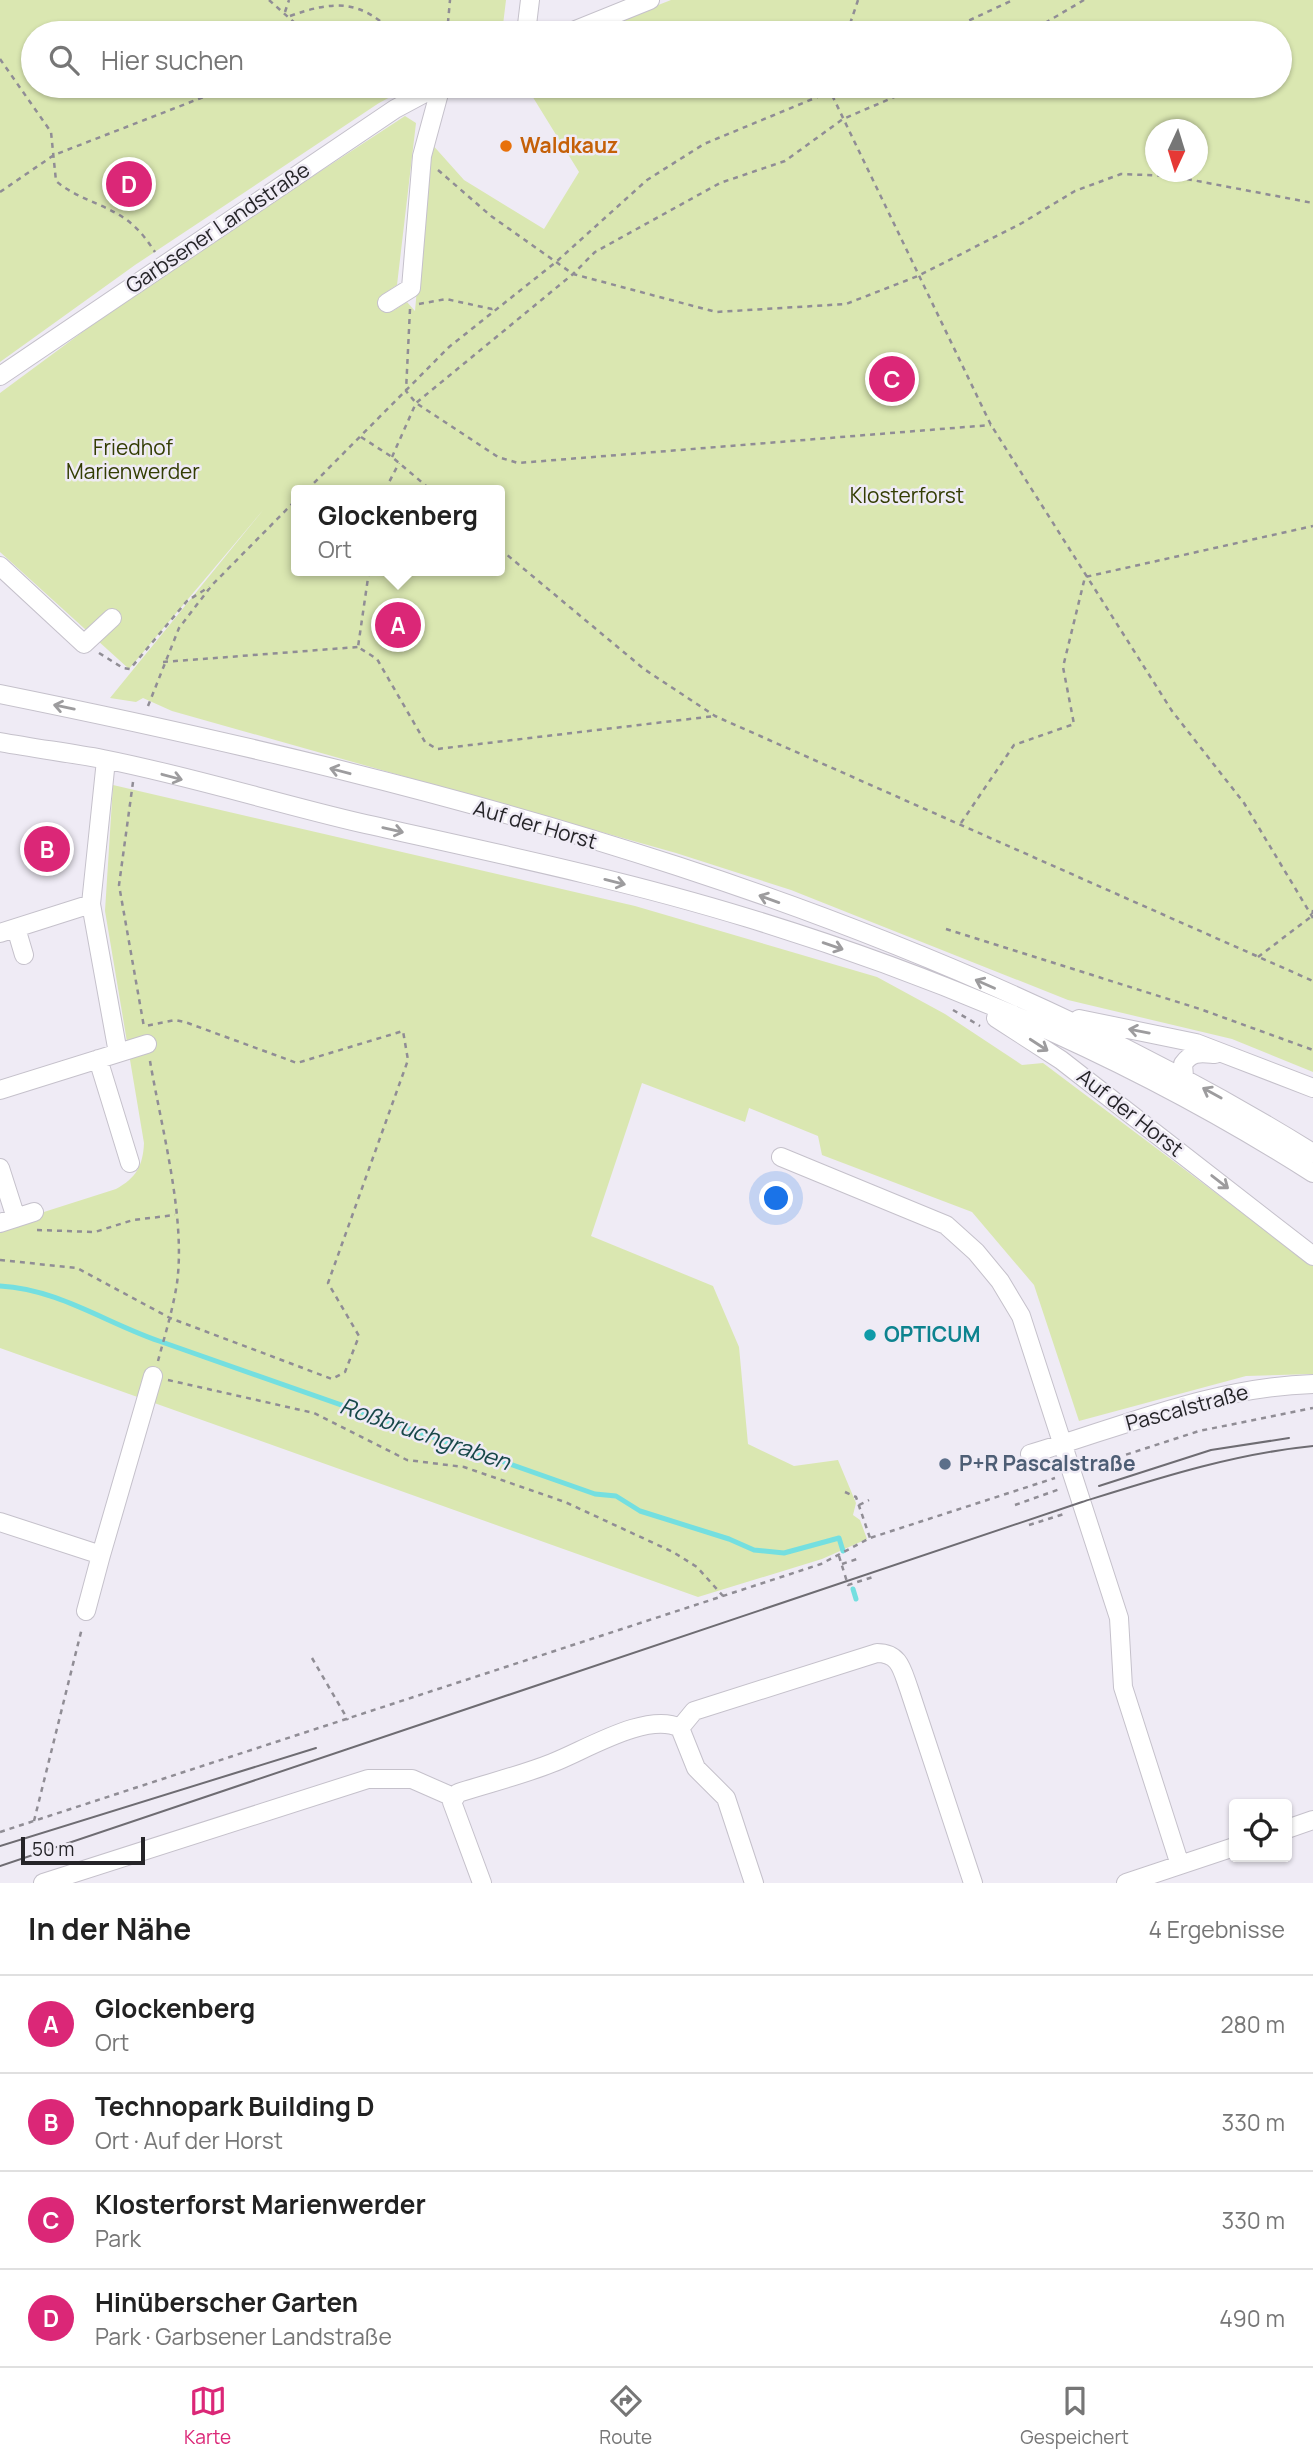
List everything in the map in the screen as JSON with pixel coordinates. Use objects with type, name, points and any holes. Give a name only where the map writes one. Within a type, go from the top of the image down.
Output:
[{"type":"street","points":[[527,21],[530,0]]},
{"type":"street","points":[[598,21],[650,0]]},
{"type":"street","name":"Garbsener Landstraße","points":[[0,376],[395,109],[417,98]]},
{"type":"street","points":[[387,303],[411,288],[422,156],[437,98]]},
{"type":"street","points":[[0,566],[84,644],[112,618]]},
{"type":"street","name":"Auf der Horst","points":[[0,694],[286,757],[574,835],[839,924],[1053,1014],[1185,1077],[1313,1153]]},
{"type":"street","name":"Auf der Horst","points":[[0,742],[106,764],[664,894],[821,942],[939,984],[1062,1037],[1174,1092],[1313,1172]]},
{"type":"street","points":[[106,764],[90,904],[118,1053]]},
{"type":"street","points":[[24,955],[8,931],[90,904]]},
{"type":"street","name":"Auf der Horst","points":[[939,984],[1061,1060],[1313,1256]]},
{"type":"street","name":"Auf der Horst","points":[[1053,1014],[1196,1043],[1313,1088]]},
{"type":"street","points":[[0,1090],[118,1053],[145,1035]]},
{"type":"street","name":"Auf der Horst","points":[[1185,1077],[1183,1064],[1194,1053],[1228,1056]]},
{"type":"street","points":[[98,1059],[130,1163]]},
{"type":"street","points":[[781,1157],[946,1225],[976,1252],[1000,1281],[1021,1316],[1119,1618],[1123,1687],[1180,1865]]},
{"type":"street","points":[[0,1168],[14,1224],[34,1212]]},
{"type":"street","points":[[86,1611],[153,1376]]},
{"type":"street","name":"Pascalstraße","points":[[1030,1454],[1208,1398],[1244,1390],[1313,1384]]},
{"type":"street","points":[[0,1522],[101,1555]]},
{"type":"street","points":[[680,1728],[694,1711],[877,1653],[889,1653],[897,1658],[909,1689],[973,1883]]},
{"type":"street","points":[[453,1797],[457,1793],[553,1763],[577,1750],[652,1724],[671,1723],[680,1728],[696,1768],[726,1798],[754,1883]]},
{"type":"street","points":[[43,1883],[368,1779],[412,1779],[453,1797],[482,1883]]},
{"type":"street","points":[[1292,1827],[1313,1820]]},
{"type":"street","points":[[1126,1883],[1229,1849]]},
{"type":"path","points":[[269,0],[295,21]]},
{"type":"path","points":[[285,12],[289,0]]},
{"type":"path","points":[[448,21],[450,0]]},
{"type":"path","points":[[851,21],[858,0]]},
{"type":"path","points":[[968,21],[1013,0]]},
{"type":"path","points":[[1048,21],[1084,0]]},
{"type":"path","points":[[290,16],[321,2],[353,1],[377,12],[384,21]]},
{"type":"path","points":[[0,59],[21,89]]},
{"type":"path","points":[[27,98],[51,132],[56,181],[71,194],[100,205],[133,224],[164,264]]},
{"type":"path","points":[[0,192],[54,155],[201,98]]},
{"type":"path","points":[[312,485],[449,347],[556,262],[647,180],[704,144],[819,98]]},
{"type":"path","points":[[833,98],[991,425],[1172,711],[1244,803],[1312,917]]},
{"type":"path","points":[[392,457],[416,402],[573,274],[595,252],[720,183],[785,161],[843,119],[892,98]]},
{"type":"path","points":[[422,156],[491,216],[573,274],[716,312],[846,304],[918,276],[1022,223],[1075,191],[1121,174],[1171,176],[1313,203]]},
{"type":"path","points":[[500,306],[492,309],[446,299],[425,304],[411,302],[406,391],[416,402],[498,457],[518,464],[991,425]]},
{"type":"path","points":[[361,437],[392,457],[424,485]]},
{"type":"path","points":[[388,485],[399,463]]},
{"type":"path","points":[[148,706],[163,662],[179,628],[212,585],[291,505]]},
{"type":"path","points":[[1085,577],[1313,526]]},
{"type":"path","points":[[505,554],[644,669],[715,716],[1313,981]]},
{"type":"path","points":[[358,647],[368,576]]},
{"type":"path","points":[[960,824],[1014,744],[1074,724],[1063,667],[1085,577]]},
{"type":"path","points":[[84,644],[122,668],[130,669],[187,601],[212,585]]},
{"type":"path","points":[[163,662],[358,647],[377,659],[425,742],[436,749],[715,716]]},
{"type":"path","points":[[106,764],[133,782],[119,885],[175,1215],[177,1282],[160,1353]]},
{"type":"path","points":[[1258,957],[1312,917],[1313,910]]},
{"type":"path","points":[[946,929],[1200,1009],[1313,1050]]},
{"type":"path","points":[[945,1005],[988,1031]]},
{"type":"path","points":[[0,1260],[77,1268],[170,1318],[332,1379],[345,1372],[359,1336],[328,1283],[408,1060],[403,1031],[297,1063],[175,1020],[145,1035]]},
{"type":"path","points":[[14,1224],[95,1232],[133,1220],[175,1215]]},
{"type":"path","points":[[153,1376],[314,1413],[407,1460],[464,1467],[565,1502],[673,1552],[697,1567],[723,1597]]},
{"type":"path","points":[[845,1492],[856,1497],[870,1538]]},
{"type":"path","points":[[1015,1505],[1050,1492]]},
{"type":"path","points":[[859,1504],[869,1500]]},
{"type":"path","points":[[1029,1525],[1066,1513]]},
{"type":"path","points":[[839,1556],[848,1585],[873,1577]]},
{"type":"path","points":[[842,1564],[857,1559]]},
{"type":"path","points":[[0,1832],[821,1564]]},
{"type":"path","points":[[34,1821],[86,1611]]},
{"type":"path","points":[[312,1658],[348,1720]]},
{"type":"green space","points":[[0,0],[506,0],[503,21],[21,21],[21,98],[388,98],[135,265],[0,362]]},
{"type":"green space","name":"Klosterforst","points":[[671,0],[1313,0],[1313,1072],[1232,1039],[1068,1000],[791,890],[676,853],[172,711],[143,698],[136,702],[110,698],[264,509],[129,669],[0,552],[0,393],[142,288],[405,116],[416,123],[397,285],[382,295],[393,311],[407,302],[415,311],[430,142],[464,180],[544,229],[579,172],[533,98],[1292,98],[1292,21],[618,21]]},
{"type":"green space","points":[[113,785],[635,906],[877,977],[945,1014],[1022,1065],[1043,1063],[1313,1266],[1313,1374],[1246,1376],[1079,1421],[1034,1285],[972,1212],[822,1155],[818,1136],[749,1108],[745,1122],[642,1083],[591,1236],[713,1286],[739,1347],[748,1444],[794,1466],[838,1460],[856,1503],[853,1515],[860,1520],[867,1539],[822,1559],[698,1597],[0,1348],[0,1226],[116,1189],[133,1176],[142,1158],[144,1143],[105,911]]},
{"type":"waterway","name":"Roßbruchgraben","points":[[0,1286],[21,1288],[62,1300],[139,1334],[595,1494],[616,1496],[640,1511],[729,1539],[754,1550],[784,1553],[839,1538],[843,1551]]},
{"type":"waterway","name":"Roßbruchgraben","points":[[853,1589],[856,1599]]},
{"type":"tram line","points":[[1099,1486],[1211,1450],[1289,1438]]},
{"type":"tram line","points":[[0,1866],[1082,1502],[1225,1461],[1313,1446]]},
{"type":"tram line","points":[[0,1846],[316,1748]]},
{"type":"place","name":"Waldkauz","points":[[506,146]]},
{"type":"place","name":"Hinüberscher Garten","points":[[129,184]]},
{"type":"place","name":"Klosterforst Marienwerder","points":[[892,379]]},
{"type":"place","name":"Glockenberg","points":[[398,625]]},
{"type":"place","name":"Technopark Building D","points":[[47,849]]},
{"type":"place","name":"OPTICUM","points":[[870,1335]]},
{"type":"place","name":"P+R Pascalstraße","points":[[945,1464]]},
{"type":"park label","name":"Friedhof Marienwerder","points":[[133,460]]}]
